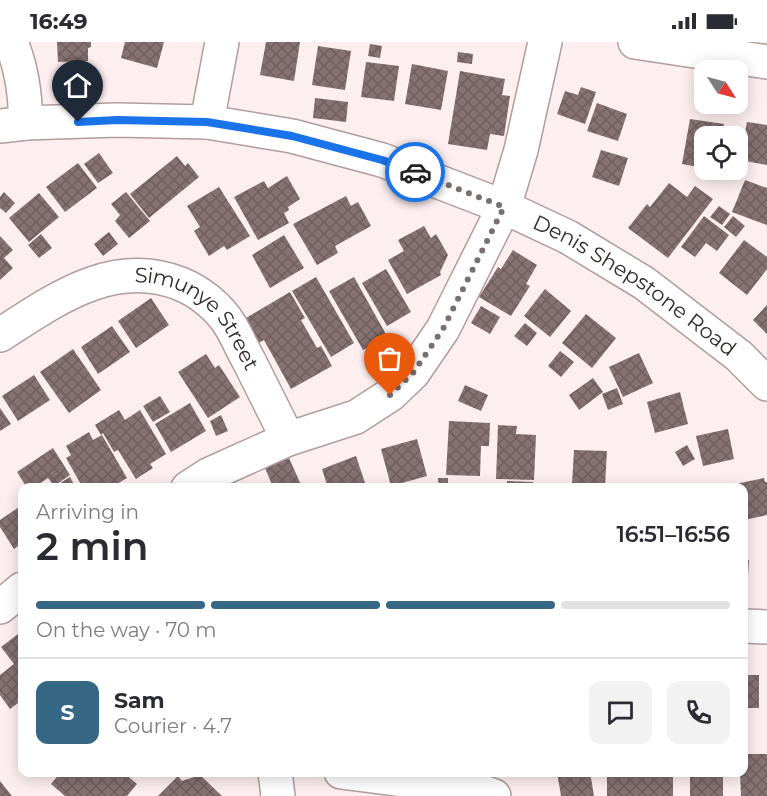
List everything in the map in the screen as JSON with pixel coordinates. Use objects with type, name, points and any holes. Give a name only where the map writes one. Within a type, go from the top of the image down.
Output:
[{"type":"street","points":[[11,42],[20,63],[25,94],[13,125]]},
{"type":"street","points":[[207,122],[222,42]]},
{"type":"street","points":[[196,483],[208,475],[288,439],[356,417],[390,395],[413,373],[443,329],[504,207],[545,42]]},
{"type":"street","points":[[635,42],[767,62]]},
{"type":"street","name":"Denis Shepstone Road","points":[[13,125],[117,120],[207,122],[292,136],[382,160],[504,207],[568,237],[644,284],[739,356],[767,384]]},
{"type":"street","name":"Simunye Street","points":[[0,335],[78,289],[105,278],[135,274],[162,276],[206,298],[229,323],[288,439]]},
{"type":"street","points":[[0,607],[18,592]]},
{"type":"street","points":[[748,626],[767,627]]},
{"type":"street","points":[[276,777],[278,796]]},
{"type":"street","points":[[380,777],[475,789],[494,796]]},
{"type":"building","points":[[57,42],[91,42],[91,47],[88,48],[88,61],[58,62]]},
{"type":"building","points":[[125,42],[164,42],[157,68],[121,58]]},
{"type":"building","points":[[266,42],[300,42],[294,81],[260,75]]},
{"type":"building","points":[[370,44],[382,46],[380,58],[368,56]]},
{"type":"building","points":[[318,46],[351,51],[345,90],[312,85]]},
{"type":"building","points":[[458,52],[473,54],[472,64],[457,62]]},
{"type":"building","points":[[366,62],[399,66],[394,101],[361,97]]},
{"type":"building","points":[[412,64],[448,71],[441,110],[405,104]]},
{"type":"building","points":[[460,71],[505,79],[502,95],[510,96],[504,136],[490,134],[487,150],[448,144]]},
{"type":"building","points":[[581,87],[596,92],[585,124],[557,114],[565,91],[578,95]]},
{"type":"building","points":[[315,98],[348,102],[346,122],[313,118]]},
{"type":"building","points":[[597,103],[627,114],[618,141],[587,131]]},
{"type":"building","points":[[690,119],[724,124],[724,126],[694,126],[694,166],[682,164]]},
{"type":"building","points":[[747,122],[767,125],[767,165],[748,161]]},
{"type":"building","points":[[601,150],[628,158],[619,186],[592,177]]},
{"type":"building","points":[[99,153],[113,173],[98,183],[84,164]]},
{"type":"building","points":[[177,156],[185,166],[188,163],[199,177],[149,218],[130,194]]},
{"type":"building","points":[[78,163],[97,188],[65,212],[46,187]]},
{"type":"building","points":[[287,176],[300,199],[288,207],[289,210],[284,213],[289,223],[258,240],[234,197],[264,181],[268,188]]},
{"type":"building","points":[[745,180],[767,188],[767,225],[732,212]]},
{"type":"building","points":[[669,183],[687,197],[695,186],[713,199],[668,258],[628,228],[647,204],[650,207]]},
{"type":"building","points":[[219,187],[250,236],[227,250],[224,246],[209,256],[194,231],[200,227],[187,206]]},
{"type":"building","points":[[4,192],[15,203],[6,213],[0,208],[0,197]]},
{"type":"building","points":[[126,192],[150,221],[129,238],[115,221],[120,215],[111,204]]},
{"type":"building","points":[[39,193],[59,217],[29,242],[9,218]]},
{"type":"building","points":[[346,196],[351,206],[358,202],[371,226],[335,246],[338,253],[317,265],[293,224]]},
{"type":"building","points":[[719,206],[730,214],[722,225],[710,217]]},
{"type":"building","points":[[704,216],[729,235],[717,251],[706,243],[695,257],[681,247]]},
{"type":"building","points":[[733,216],[745,226],[736,237],[724,227]]},
{"type":"building","points":[[424,226],[431,238],[436,234],[448,255],[440,272],[441,275],[407,294],[388,260],[404,251],[398,240]]},
{"type":"building","points":[[109,232],[118,244],[103,256],[94,244]]},
{"type":"building","points":[[41,234],[52,248],[39,258],[28,245]]},
{"type":"building","points":[[284,235],[304,268],[270,288],[252,255]]},
{"type":"building","points":[[0,236],[13,250],[4,258],[13,268],[0,280]]},
{"type":"building","points":[[744,240],[767,257],[767,269],[747,295],[719,273]]},
{"type":"building","points":[[513,250],[537,265],[526,284],[530,286],[511,316],[479,297],[498,267],[501,269]]},
{"type":"building","points":[[386,269],[411,312],[387,326],[362,283]]},
{"type":"building","points":[[316,277],[354,343],[331,357],[292,291]]},
{"type":"building","points":[[354,277],[387,336],[363,350],[329,291]]},
{"type":"building","points":[[545,289],[571,311],[550,337],[524,316]]},
{"type":"building","points":[[290,292],[305,318],[301,320],[317,348],[321,346],[332,366],[291,389],[264,340],[255,345],[241,321]]},
{"type":"building","points":[[151,298],[169,325],[136,348],[118,321]]},
{"type":"building","points":[[767,305],[767,334],[753,320]]},
{"type":"building","points":[[481,306],[500,317],[490,334],[471,323]]},
{"type":"building","points":[[586,314],[616,338],[592,368],[562,343]]},
{"type":"building","points":[[525,323],[537,333],[527,346],[514,336]]},
{"type":"building","points":[[112,326],[130,352],[98,374],[81,347]]},
{"type":"building","points":[[73,349],[101,390],[69,413],[40,372]]},
{"type":"building","points":[[560,351],[574,362],[561,377],[548,366]]},
{"type":"building","points":[[639,353],[653,383],[623,397],[609,367]]},
{"type":"building","points":[[206,354],[215,368],[219,365],[240,397],[208,418],[178,372]]},
{"type":"building","points":[[34,375],[50,400],[18,421],[2,396]]},
{"type":"building","points":[[593,378],[603,392],[579,410],[569,395]]},
{"type":"building","points":[[465,385],[488,395],[481,411],[458,401]]},
{"type":"building","points":[[617,388],[623,404],[608,410],[602,394]]},
{"type":"building","points":[[680,392],[688,424],[655,433],[647,402]]},
{"type":"building","points":[[160,396],[170,412],[153,422],[143,406]]},
{"type":"building","points":[[190,403],[206,431],[171,452],[155,424]]},
{"type":"building","points":[[0,408],[11,424],[0,431]]},
{"type":"building","points":[[119,410],[125,420],[140,410],[166,454],[150,464],[153,468],[136,479],[118,450],[114,452],[103,433],[101,435],[95,425]]},
{"type":"building","points":[[221,415],[228,431],[216,436],[210,421]]},
{"type":"building","points":[[449,421],[490,423],[489,446],[481,446],[480,476],[446,475]]},
{"type":"building","points":[[498,425],[517,426],[516,434],[536,435],[534,480],[496,479]]},
{"type":"building","points":[[728,429],[734,459],[703,466],[696,436]]},
{"type":"building","points":[[89,432],[93,440],[102,435],[127,478],[118,483],[80,483],[66,458],[71,455],[66,446]]},
{"type":"building","points":[[417,439],[427,476],[402,483],[390,483],[381,449]]},
{"type":"building","points":[[687,445],[695,459],[683,466],[675,452]]},
{"type":"building","points":[[53,448],[70,475],[58,483],[52,483],[48,478],[40,483],[24,483],[17,472]]},
{"type":"building","points":[[574,450],[607,451],[605,483],[572,483]]},
{"type":"building","points":[[356,456],[365,483],[326,483],[322,469]]},
{"type":"building","points":[[289,458],[300,483],[271,483],[265,468]]},
{"type":"building","points":[[70,477],[73,483],[60,483]]},
{"type":"building","points":[[438,478],[448,478],[448,483],[438,483]]},
{"type":"building","points":[[764,478],[767,482],[767,515],[748,519],[748,483],[740,483]]},
{"type":"building","points":[[507,481],[533,482],[533,483],[507,483]]},
{"type":"building","points":[[18,508],[18,546],[14,549],[0,527],[0,520]]},
{"type":"building","points":[[18,634],[18,703],[10,709],[0,695],[0,675],[14,664],[1,647]]},
{"type":"building","points":[[748,675],[759,675],[759,708],[748,708]]},
{"type":"building","points":[[748,754],[767,754],[767,796],[741,796],[740,777],[748,777]]},
{"type":"building","points":[[57,777],[129,777],[137,784],[127,796],[65,796],[51,784]]},
{"type":"building","points":[[177,777],[182,781],[202,777],[222,796],[158,796]]},
{"type":"building","points":[[558,777],[591,777],[594,796],[561,796]]},
{"type":"building","points":[[607,777],[673,777],[673,796],[607,796]]},
{"type":"building","points":[[690,777],[723,777],[723,796],[690,796]]},
{"type":"building","points":[[0,781],[12,796],[0,796]]},
{"type":"way so far","points":[[390,395],[413,373],[443,329],[504,207],[415,172]]},
{"type":"route","points":[[78,122],[117,120],[207,122],[292,136],[382,160],[415,172]]}]
